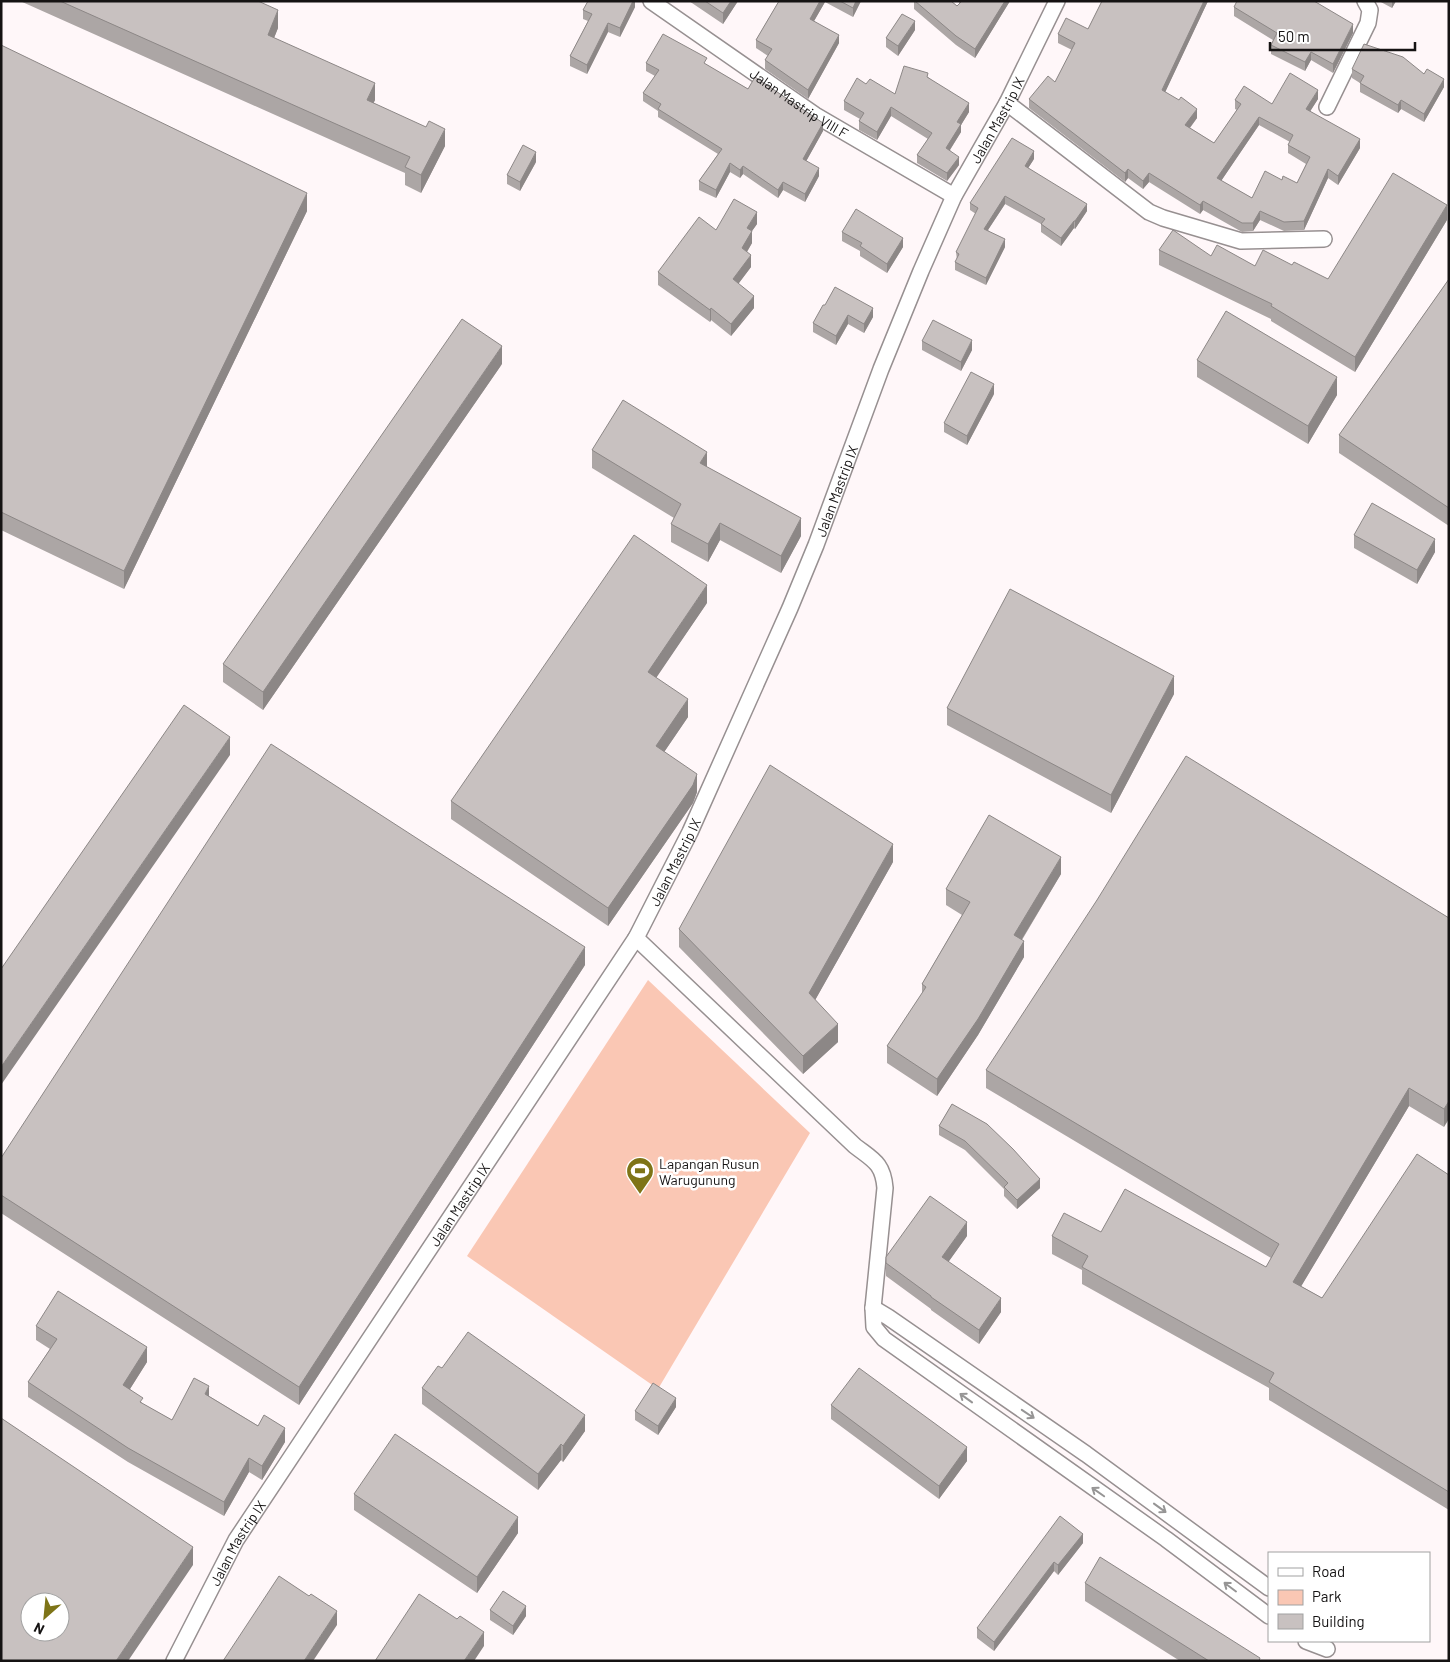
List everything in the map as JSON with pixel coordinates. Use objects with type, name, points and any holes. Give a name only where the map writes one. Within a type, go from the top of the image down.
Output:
[{"type":"street","name":"Jalan Mastrip VIII F","points":[[651,1],[815,115],[954,196]]},
{"type":"street","name":"Jalan Mastrip IX","points":[[174,1661],[236,1540],[636,938],[690,832],[790,608],[816,545],[881,369],[954,196],[1007,103],[1057,1]]},
{"type":"street","points":[[1327,107],[1368,23],[1370,10],[1365,1]]},
{"type":"street","points":[[1007,103],[1149,212],[1163,218],[1241,241],[1324,239]]},
{"type":"street","points":[[636,938],[855,1146],[878,1163],[884,1173],[885,1188],[873,1308],[874,1327],[884,1339],[1166,1540],[1268,1615]]},
{"type":"street","points":[[873,1308],[1086,1454],[1268,1587]]},
{"type":"street","points":[[1308,1642],[1324,1650]]},
{"type":"green space","name":"Lapangan Rusun Warugunung","points":[[648,980],[810,1133],[658,1389],[467,1256]]},
{"type":"building","points":[[60,1],[258,1],[278,10],[268,35],[375,83],[367,100],[426,127],[429,121],[445,129],[421,175],[405,167],[410,157]]},
{"type":"building","points":[[588,1],[633,1],[620,28],[608,23],[587,65],[570,56],[592,14],[583,10]]},
{"type":"building","points":[[705,1],[731,1],[723,13]]},
{"type":"building","points":[[779,1],[820,1],[810,19],[839,35],[808,90],[765,60],[772,49],[756,40]]},
{"type":"building","points":[[840,1],[856,1],[853,8]]},
{"type":"building","points":[[915,1],[951,1],[957,6],[962,1],[1005,1],[975,49],[956,36]]},
{"type":"building","points":[[1102,1],[1204,1],[1162,90],[1179,100],[1181,97],[1197,109],[1185,125],[1214,143],[1241,104],[1235,100],[1244,86],[1272,104],[1290,73],[1318,90],[1306,109],[1360,139],[1338,176],[1328,169],[1304,221],[1284,222],[1260,211],[1253,223],[1242,223],[1203,201],[1200,205],[1149,173],[1143,181],[1128,169],[1125,173],[1029,99],[1048,76],[1055,82],[1075,43],[1058,34],[1066,18],[1088,29]],"holes":[[[1259,117],[1293,135],[1288,145],[1310,157],[1297,183],[1283,176],[1282,180],[1265,171],[1252,198],[1217,178]]]},
{"type":"building","points":[[1237,1],[1314,1],[1353,24],[1333,64],[1311,52],[1305,62],[1271,45],[1277,33],[1234,7]]},
{"type":"building","points":[[902,14],[915,21],[898,46],[886,38]]},
{"type":"building","points":[[663,34],[707,58],[704,63],[748,89],[755,77],[823,123],[803,159],[819,168],[805,194],[783,182],[778,190],[743,166],[740,170],[730,163],[716,190],[699,181],[722,149],[658,109],[661,104],[643,93],[659,70],[646,63]]},
{"type":"building","points":[[1364,44],[1403,57],[1424,74],[1427,69],[1444,79],[1424,114],[1401,100],[1398,105],[1360,83],[1364,76],[1352,69]]},
{"type":"building","points":[[1,45],[307,193],[124,571],[1,512]]},
{"type":"building","points":[[904,66],[928,73],[927,77],[969,103],[957,122],[961,124],[946,148],[959,157],[947,173],[917,155],[932,133],[891,107],[877,132],[859,121],[864,113],[844,101],[857,78],[866,84],[870,79],[895,94]]},
{"type":"building","points":[[1012,138],[1034,151],[1025,166],[1087,204],[1061,238],[1041,224],[1045,219],[1005,196],[984,229],[1005,239],[986,278],[955,262],[959,254],[956,252],[978,208],[970,203]]},
{"type":"building","points":[[523,145],[536,152],[520,182],[507,175]]},
{"type":"building","points":[[1393,173],[1447,205],[1355,357],[1271,306],[1272,304],[1159,250],[1173,230],[1211,256],[1217,245],[1255,266],[1263,250],[1292,265],[1294,262],[1328,279]]},
{"type":"building","points":[[734,199],[757,212],[747,228],[752,231],[742,248],[751,255],[733,279],[754,296],[731,324],[658,272],[699,217],[716,230]]},
{"type":"building","points":[[856,209],[903,238],[887,264],[860,246],[862,243],[842,232]]},
{"type":"building","points":[[1449,279],[1449,508],[1339,435]]},
{"type":"building","points":[[835,287],[873,308],[864,324],[848,315],[836,336],[813,323]]},
{"type":"building","points":[[1226,311],[1337,377],[1308,426],[1197,360]]},
{"type":"building","points":[[462,319],[502,346],[263,692],[223,664]]},
{"type":"building","points":[[933,320],[972,340],[961,362],[922,341]]},
{"type":"building","points":[[971,372],[994,384],[967,436],[944,423]]},
{"type":"building","points":[[623,400],[707,452],[700,463],[801,518],[781,556],[720,523],[708,544],[671,524],[681,504],[592,450]]},
{"type":"building","points":[[1372,503],[1435,539],[1417,570],[1354,535]]},
{"type":"building","points":[[634,535],[707,585],[648,672],[688,699],[656,746],[697,774],[693,785],[608,908],[451,801]]},
{"type":"building","points":[[1010,589],[1174,676],[1111,795],[947,708]]},
{"type":"building","points":[[184,705],[230,737],[1,1067],[1,969]]},
{"type":"building","points":[[271,744],[585,947],[299,1387],[1,1195],[1,1158]]},
{"type":"building","points":[[1186,756],[1449,918],[1449,1101],[1444,1109],[1409,1088],[1293,1282],[1322,1298],[1417,1154],[1449,1175],[1449,1492],[1269,1382],[1274,1373],[1082,1267],[1088,1256],[1052,1236],[1064,1213],[1101,1232],[1125,1189],[1266,1267],[1279,1244],[986,1070],[1097,900]]},
{"type":"building","points":[[770,765],[893,844],[809,993],[838,1024],[803,1056],[679,929]]},
{"type":"building","points":[[989,815],[1061,857],[1014,935],[1024,941],[978,1019],[937,1079],[887,1046],[926,987],[922,984],[970,902],[946,889]]},
{"type":"building","points":[[952,1104],[987,1124],[1040,1179],[1017,1200],[1004,1187],[1008,1183],[965,1141],[939,1126]]},
{"type":"building","points":[[930,1196],[967,1222],[942,1257],[1001,1298],[979,1330],[886,1263],[886,1257]]},
{"type":"building","points":[[58,1291],[147,1347],[123,1385],[143,1398],[140,1402],[172,1420],[194,1378],[209,1386],[205,1394],[258,1426],[264,1415],[285,1428],[262,1466],[249,1458],[224,1502],[128,1448],[28,1382],[57,1339],[36,1326]]},
{"type":"building","points":[[468,1332],[585,1415],[563,1446],[561,1444],[538,1474],[422,1388],[438,1366],[442,1368]]},
{"type":"building","points":[[859,1368],[967,1447],[939,1486],[831,1405]]},
{"type":"building","points":[[653,1383],[676,1398],[658,1426],[635,1411]]},
{"type":"building","points":[[1,1418],[193,1547],[116,1661],[1,1661]]},
{"type":"building","points":[[395,1434],[518,1517],[477,1577],[354,1494]]},
{"type":"building","points":[[1060,1516],[1083,1534],[1058,1565],[1054,1562],[994,1642],[977,1628]]},
{"type":"building","points":[[1100,1557],[1260,1658],[1259,1661],[1209,1661],[1085,1583]]},
{"type":"building","points":[[279,1576],[309,1596],[311,1594],[337,1611],[304,1661],[223,1661]]},
{"type":"building","points":[[503,1591],[526,1606],[513,1626],[490,1610]]},
{"type":"building","points":[[419,1594],[457,1619],[460,1616],[484,1632],[464,1661],[375,1661]]},
{"type":"place","name":"Lapangan Rusun Warugunung","points":[[640,1195]]}]
